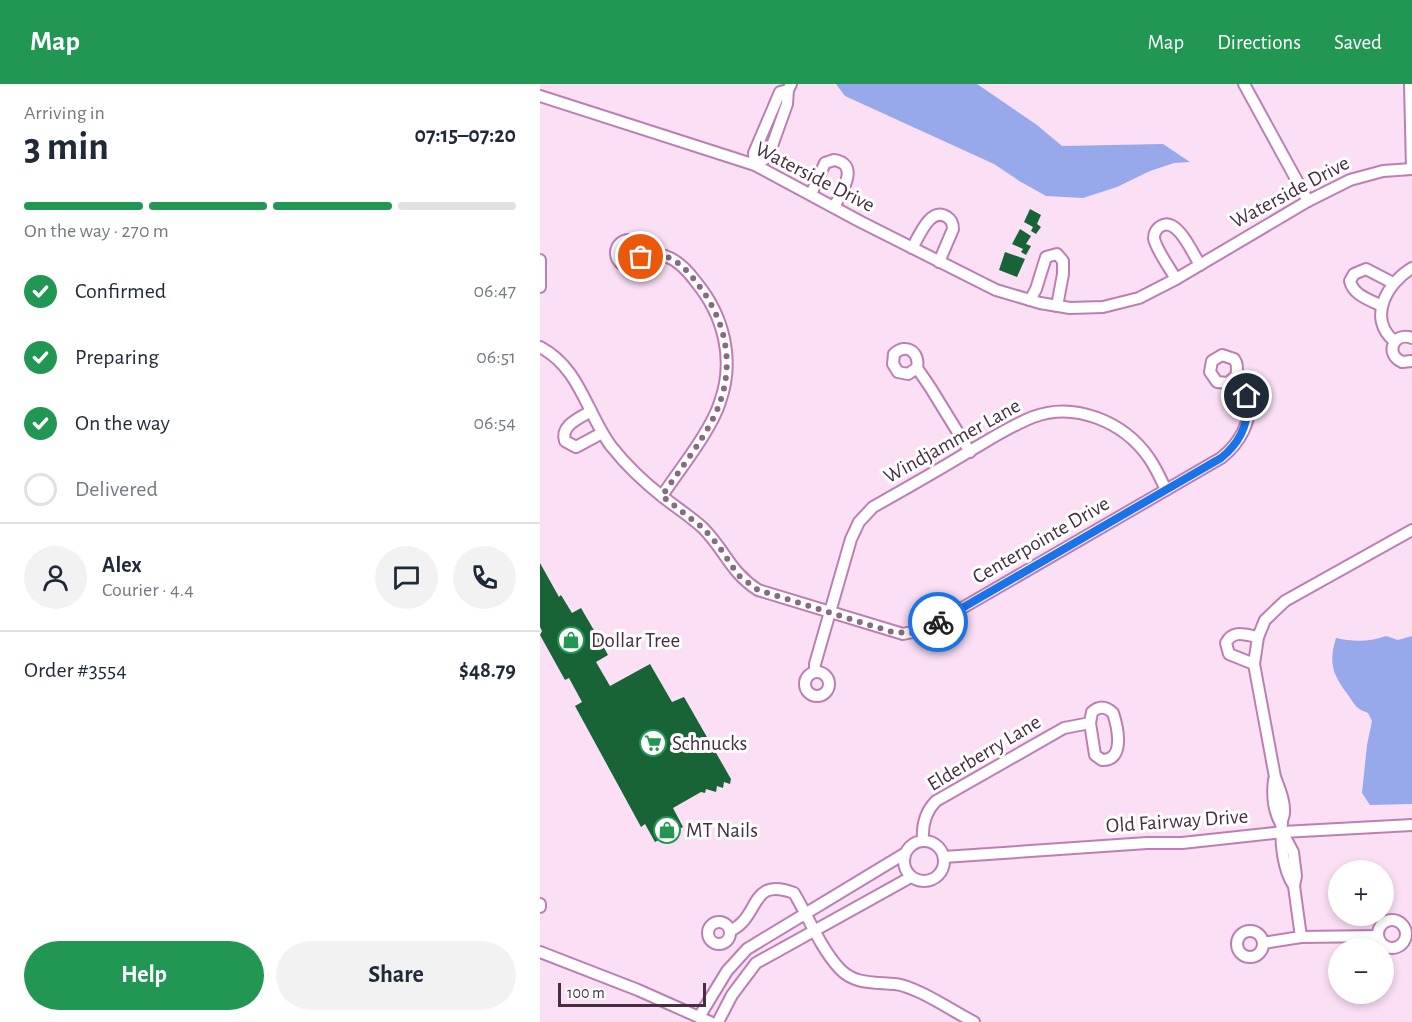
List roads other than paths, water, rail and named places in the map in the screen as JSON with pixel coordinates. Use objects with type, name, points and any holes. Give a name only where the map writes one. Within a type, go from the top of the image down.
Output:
[{"type":"street","points":[[1244,84],[1308,201]]},
{"type":"street","points":[[1410,86],[1412,169]]},
{"type":"street","points":[[755,165],[768,157],[788,104],[789,87]]},
{"type":"street","name":"Waterside Drive","points":[[541,99],[755,165],[996,290],[1029,300],[1071,308],[1103,307],[1139,298],[1176,279],[1308,201],[1366,174],[1412,169]]},
{"type":"street","points":[[811,194],[825,163],[834,160],[843,162],[847,167],[848,176],[834,207]]},
{"type":"street","points":[[912,248],[930,218],[939,215],[948,218],[953,229],[939,262]]},
{"type":"street","points":[[1176,279],[1155,242],[1155,233],[1160,226],[1167,224],[1176,227],[1200,265]]},
{"type":"street","points":[[642,252],[665,256],[681,265],[693,277],[719,317],[726,345],[726,377],[720,404],[708,427],[662,496]]},
{"type":"street","points":[[1029,300],[1047,256],[1057,254],[1063,261],[1064,273],[1057,306]]},
{"type":"street","points":[[540,260],[540,287]]},
{"type":"street","points":[[1394,341],[1384,329],[1382,306],[1388,289],[1412,268]]},
{"type":"street","points":[[1382,306],[1356,292],[1350,281],[1354,274],[1366,269],[1393,284]]},
{"type":"street","points":[[1412,338],[1403,336],[1394,341],[1392,351],[1394,356],[1402,362],[1412,361]]},
{"type":"street","name":"Centerpointe Drive","points":[[540,347],[553,355],[572,374],[602,434],[623,460],[662,496],[703,528],[718,545],[738,575],[748,584],[758,590],[892,632],[914,633],[927,629],[1221,458],[1238,441],[1249,409],[1247,396],[1237,375]]},
{"type":"street","points":[[917,368],[970,452]]},
{"type":"street","points":[[591,411],[566,428],[565,441],[576,447],[602,434]]},
{"type":"street","name":"Windjammer Lane","points":[[815,672],[814,664],[851,539],[860,522],[873,507],[1018,423],[1034,416],[1063,411],[1080,412],[1102,419],[1128,436],[1149,457],[1166,490]]},
{"type":"street","points":[[1301,937],[1294,886],[1296,876],[1293,852],[1282,828],[1284,813],[1281,793],[1275,777],[1254,664],[1258,637],[1265,620],[1285,601],[1412,530]]},
{"type":"street","points":[[1254,664],[1229,654],[1226,642],[1235,634],[1258,637]]},
{"type":"street","name":"Elderberry Lane","points":[[1099,708],[1106,708],[1113,713],[1118,746],[1112,759],[1102,760],[1095,755],[1090,723],[1092,712],[1099,708]]},
{"type":"street","name":"Elderberry Lane","points":[[923,840],[927,813],[930,807],[943,796],[1064,728],[1090,723]]},
{"type":"street","name":"Old Fairway Drive","points":[[944,857],[1147,843],[1182,843],[1282,828],[1412,825]]},
{"type":"street","points":[[699,1017],[727,971],[747,949],[904,854],[913,843],[923,840],[937,844],[944,857],[943,869],[933,879],[917,880],[911,877],[904,864],[904,854]]},
{"type":"street","points":[[718,1022],[732,994],[756,963],[911,877]]},
{"type":"street","points":[[730,931],[747,919],[761,894],[775,888],[794,893],[839,969],[850,977],[863,982],[906,987],[974,1022]]},
{"type":"street","points":[[1263,943],[1301,937],[1378,936]]},
{"type":"street","points":[[540,952],[603,975],[710,1022]]},
{"type":"water","points":[[836,84],[977,84],[1037,125],[1062,146],[1163,144],[1190,162],[1174,163],[1150,171],[1117,187],[1083,198],[1046,196],[994,164],[845,96]]},
{"type":"water","points":[[1386,636],[1398,640],[1412,636],[1412,804],[1370,805],[1362,793],[1372,721],[1368,713],[1356,706],[1343,688],[1332,662],[1336,638],[1361,641]]},
{"type":"place","name":"Dollar Tree","points":[[571,640]]},
{"type":"place","name":"Schnucks","points":[[653,743]]},
{"type":"place","name":"MT Nails","points":[[667,830]]}]
